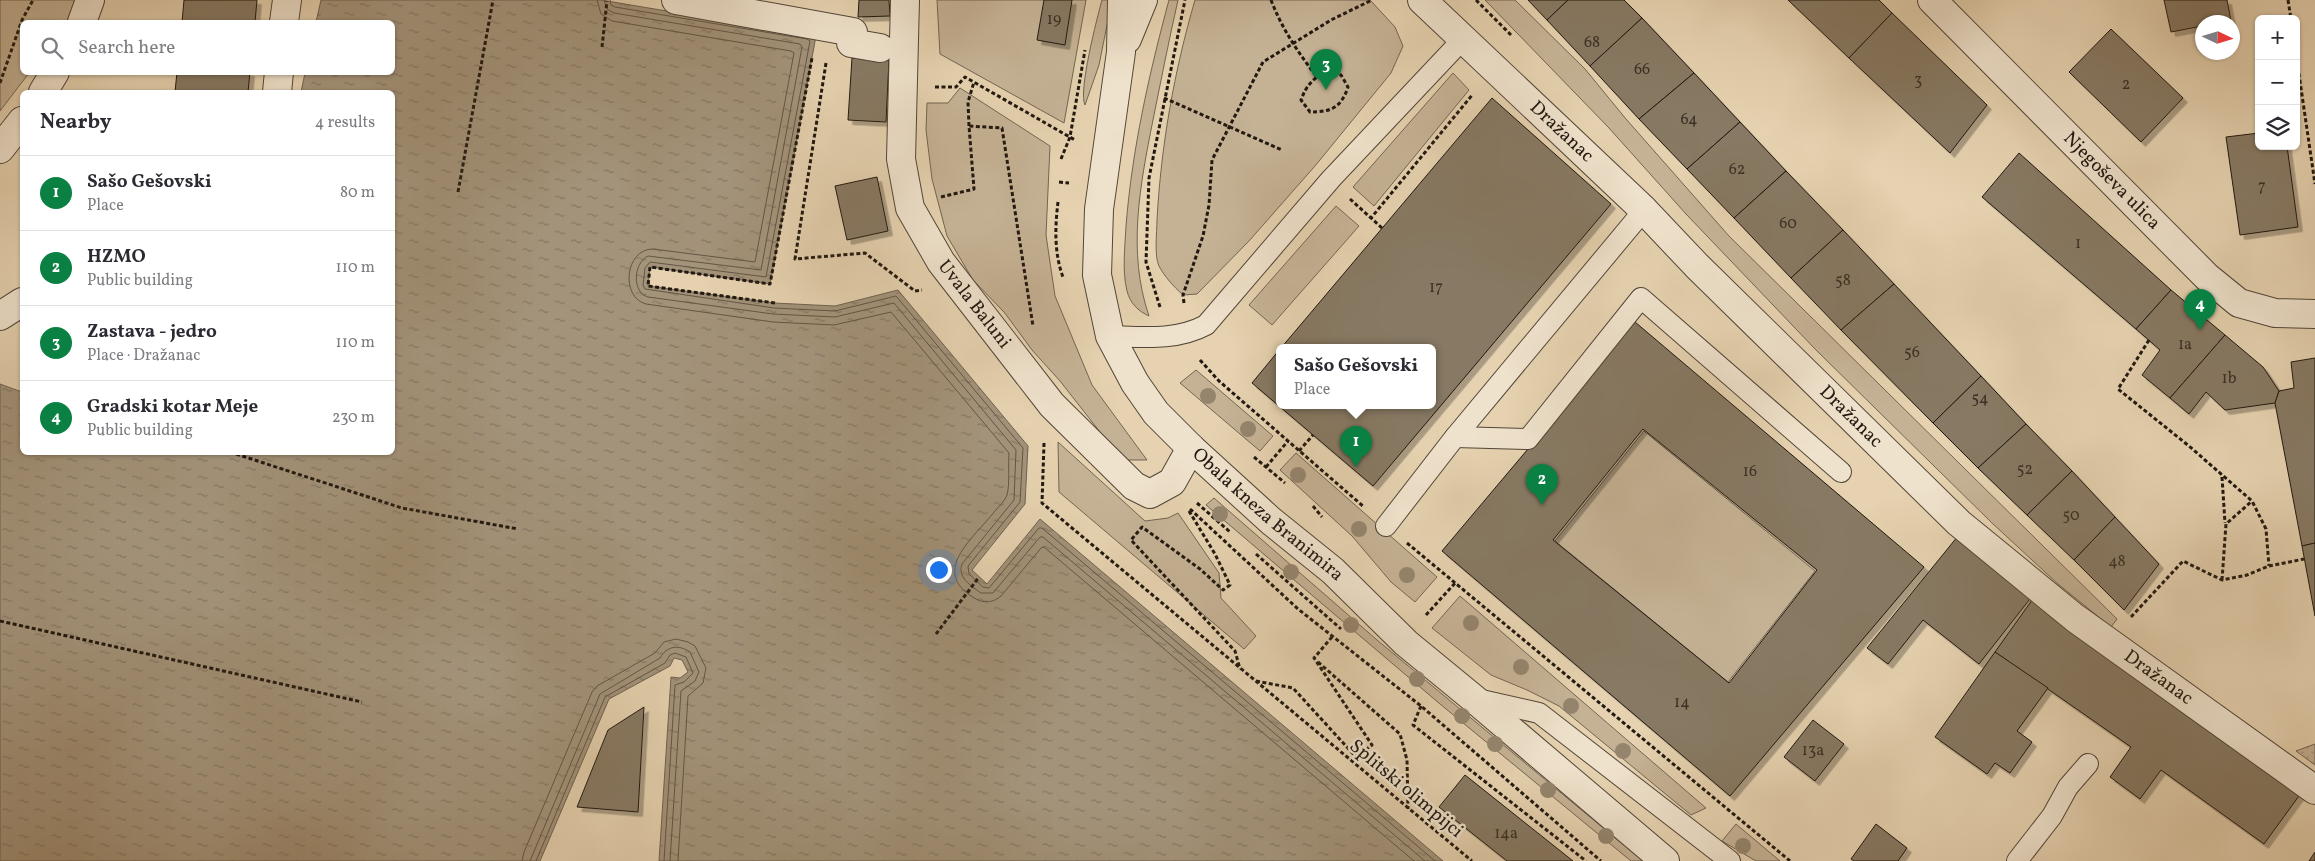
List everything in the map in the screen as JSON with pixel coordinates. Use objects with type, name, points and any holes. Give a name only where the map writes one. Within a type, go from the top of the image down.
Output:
[{"type":"street","points":[[83,20],[90,0]]},
{"type":"street","points":[[284,20],[287,0]]},
{"type":"street","points":[[676,0],[853,32],[851,43],[892,50]]},
{"type":"street","name":"Uvala Baluni","points":[[905,0],[892,50],[901,159],[910,208],[940,262],[1052,405],[1134,486],[1150,494],[1167,486],[1172,482],[1192,448]]},
{"type":"street","name":"Obala kneza Branimira","points":[[1122,0],[1121,52],[1099,209],[1097,275],[1110,336],[1135,384],[1156,412],[1192,448],[1271,521],[1333,571],[1406,644],[1473,698],[1665,861]]},
{"type":"street","name":"Obala kneza Branimira","points":[[1121,52],[1143,0]]},
{"type":"street","name":"Dražanac","points":[[1422,0],[1454,48],[1644,210],[1704,273],[1959,523],[2075,618],[2315,790]]},
{"type":"street","name":"Njegoševa ulica","points":[[1932,0],[2207,276],[2239,303],[2274,313],[2315,314]]},
{"type":"street","points":[[45,90],[53,75]]},
{"type":"street","points":[[276,90],[279,75]]},
{"type":"street","points":[[0,150],[20,124]]},
{"type":"street","points":[[0,316],[20,303]]},
{"type":"lane","points":[[1110,336],[1177,336],[1190,334],[1206,325],[1331,179],[1454,48]]},
{"type":"lane","points":[[1386,526],[1455,437],[1644,210]]},
{"type":"lane","points":[[1455,437],[1528,439],[1641,298],[1841,472]]},
{"type":"lane","points":[[1473,698],[1539,713],[1730,861]]},
{"type":"lane","points":[[2017,861],[2052,816],[2068,787],[2088,764]]},
{"type":"path","points":[[22,20],[33,0]]},
{"type":"path","points":[[458,192],[493,0]]},
{"type":"path","points":[[1184,0],[1149,178],[1146,262],[1158,304],[1177,336],[1219,381],[1386,526],[1456,582],[1725,810],[1790,861]]},
{"type":"path","points":[[1272,0],[1279,20],[1293,44],[1316,76]]},
{"type":"path","points":[[1183,295],[1203,236],[1209,205],[1212,160],[1263,62],[1331,20],[1372,0]]},
{"type":"path","points":[[2288,0],[2290,15]]},
{"type":"path","points":[[602,47],[608,1]]},
{"type":"path","points":[[0,83],[20,26]]},
{"type":"path","points":[[1061,159],[1070,137],[1086,46]]},
{"type":"path","points":[[1371,218],[1480,87],[1454,48]]},
{"type":"path","points":[[774,303],[648,286],[650,267],[770,284],[812,55]]},
{"type":"path","points":[[2297,60],[2315,184]]},
{"type":"path","points":[[1327,71],[1341,74],[1348,87],[1343,101],[1326,112],[1310,112],[1301,100],[1305,88],[1316,76],[1327,71]]},
{"type":"path","points":[[956,87],[965,77],[1106,158]]},
{"type":"path","points":[[953,194],[974,189],[968,102],[974,82]]},
{"type":"path","points":[[1164,98],[1282,150]]},
{"type":"path","points":[[969,126],[1002,128],[1035,334]]},
{"type":"path","points":[[1345,194],[1382,228]]},
{"type":"path","points":[[2148,340],[2118,389],[2189,446],[2222,477],[2252,501],[2266,529],[2269,566]]},
{"type":"path","points":[[1299,451],[1313,435]]},
{"type":"path","points":[[1266,467],[1288,441]]},
{"type":"path","points":[[239,455],[402,508],[518,529]]},
{"type":"path","points":[[1251,455],[1285,483]]},
{"type":"path","points":[[2222,477],[2226,524],[2222,580]]},
{"type":"path","points":[[2226,524],[2252,501]]},
{"type":"path","points":[[1240,669],[1235,651],[1131,540],[1142,527],[1200,569],[1223,590],[1230,585],[1215,554],[1184,504],[1298,609],[1421,706],[1601,861]]},
{"type":"path","points":[[2130,619],[2183,561],[2222,580],[2247,575],[2269,566],[2304,559]]},
{"type":"path","points":[[936,634],[979,577]]},
{"type":"path","points":[[1424,617],[1456,582]]},
{"type":"path","points":[[0,621],[362,702]]},
{"type":"path","points":[[1314,658],[1332,637]]},
{"type":"path","points":[[1255,681],[1293,688],[1356,757],[1372,745],[1314,658]]},
{"type":"path","points":[[1314,658],[1400,734],[1407,760],[1408,809]]},
{"type":"path","points":[[1421,706],[1414,725],[1586,861]]},
{"type":"path","name":"Splitski olimpijci","points":[[1324,739],[1472,861]]},
{"type":"shaded area","points":[[0,0],[75,0],[68,20],[20,20],[20,75],[27,75],[0,111]]},
{"type":"shaded area","points":[[937,0],[1086,0],[1064,123],[940,54]]},
{"type":"shaded area","points":[[1102,0],[1112,0],[1099,65],[1085,105],[1084,86],[1086,71]]},
{"type":"shaded area","points":[[1169,0],[1178,0],[1148,144],[1138,218],[1139,268],[1142,292],[1149,316],[1135,306],[1127,291],[1124,267],[1126,226],[1132,169],[1142,112]]},
{"type":"shaded area","points":[[1195,0],[1370,0],[1395,27],[1403,46],[1391,73],[1315,166],[1249,241],[1197,294],[1183,295],[1164,274],[1157,262],[1156,237],[1165,137],[1181,54]]},
{"type":"shaded area","points":[[1485,0],[1515,0],[1585,69],[1626,119],[1729,236],[2117,619],[2111,627],[2058,584],[1992,523],[1816,350],[1686,214],[1609,128]]},
{"type":"shaded area","points":[[1453,73],[1469,90],[1374,206],[1353,187]]},
{"type":"shaded area","points":[[960,88],[1050,146],[1046,235],[1055,296],[1092,385],[1147,460],[1122,460],[1060,381],[1032,350],[1004,312],[973,280],[947,236],[932,179],[926,130],[927,103],[948,103]]},
{"type":"shaded area","points":[[1336,206],[1359,226],[1272,325],[1249,305]]},
{"type":"shaded area","points":[[1196,370],[1273,436],[1260,451],[1180,383]]},
{"type":"shaded area","points":[[1644,431],[1815,571],[1728,682],[1555,541]]},
{"type":"shaded area","points":[[1058,442],[1145,521],[1168,518],[1178,513],[1219,573],[1221,598],[1256,636],[1244,649],[1059,492]]},
{"type":"shaded area","points":[[1296,453],[1437,577],[1415,602],[1391,582],[1352,536],[1280,470]]},
{"type":"shaded area","points":[[1214,498],[1377,640],[1643,861],[1631,861],[1440,704],[1206,505]]},
{"type":"shaded area","points":[[1460,596],[1706,808],[1691,815],[1559,706],[1491,675],[1432,628]]},
{"type":"shaded area","points":[[2315,744],[2315,765],[2296,751]]},
{"type":"shaded area","points":[[1736,824],[1780,861],[1756,861],[1722,841]]},
{"type":"water","points":[[321,0],[601,0],[816,36],[770,284],[650,267],[648,286],[774,303],[835,306],[898,290],[1028,446],[1025,504],[972,570],[987,584],[1040,519],[1443,861],[659,861],[671,677],[680,678],[688,672],[682,660],[674,658],[670,666],[609,699],[540,861],[0,861],[0,384],[20,391],[20,455],[395,455],[395,90],[301,90],[305,75],[395,75],[395,20],[316,20]]},
{"type":"building","points":[[184,0],[257,0],[255,20],[182,20]]},
{"type":"building","points":[[859,0],[889,0],[890,16],[858,17]]},
{"type":"building","points":[[1044,0],[1072,0],[1065,45],[1037,40]]},
{"type":"building","points":[[1528,0],[1568,0],[1547,20]]},
{"type":"building","points":[[1568,0],[1624,0],[1642,18],[1590,66],[1547,20]]},
{"type":"building","points":[[1788,0],[1879,0],[1892,13],[1849,58]]},
{"type":"building","points":[[2164,0],[2227,0],[2230,15],[2195,15],[2195,27],[2171,32]]},
{"type":"building","points":[[1892,13],[1987,105],[1950,153],[1849,58]]},
{"type":"building","points":[[1642,18],[1694,73],[1639,119],[1590,66]]},
{"type":"building","points":[[2111,29],[2183,98],[2141,142],[2069,72]]},
{"type":"building","points":[[852,58],[889,60],[886,122],[848,120]]},
{"type":"building","points":[[1694,73],[1740,122],[1687,169],[1639,119]]},
{"type":"building","points":[[177,75],[250,75],[248,90],[175,90]]},
{"type":"building","points":[[1492,98],[1611,204],[1373,486],[1283,409],[1436,409],[1436,344],[1284,344]]},
{"type":"building","points":[[1740,122],[1786,171],[1734,218],[1687,169]]},
{"type":"building","points":[[2255,133],[2255,150],[2288,150],[2298,227],[2240,235],[2226,137]]},
{"type":"building","points":[[2019,153],[2171,290],[2136,329],[1982,197]]},
{"type":"building","points":[[1786,171],[1843,230],[1791,278],[1734,218]]},
{"type":"building","points":[[877,177],[888,231],[847,240],[835,186]]},
{"type":"building","points":[[1843,230],[1894,284],[1841,330],[1791,278]]},
{"type":"building","points":[[1894,284],[1981,376],[1933,423],[1841,330]]},
{"type":"building","points":[[2171,290],[2225,335],[2170,398],[2142,375],[2160,350],[2136,329]]},
{"type":"building","points":[[1635,322],[1924,567],[1730,796],[1442,551]],"holes":[[[1643,429],[1817,570],[1729,683],[1553,540]]]},
{"type":"building","points":[[2225,335],[2263,367],[2279,391],[2275,403],[2225,410],[2206,392],[2189,414],[2170,398]]},
{"type":"building","points":[[1276,354],[1276,403],[1252,383]]},
{"type":"building","points":[[2315,358],[2315,543],[2302,546],[2275,403],[2279,391],[2294,388],[2291,362]]},
{"type":"building","points":[[1981,376],[2026,424],[1978,468],[1933,423]]},
{"type":"building","points":[[2026,424],[2072,471],[2027,515],[1978,468]]},
{"type":"building","points":[[2072,471],[2115,517],[2074,560],[2027,515]]},
{"type":"building","points":[[2115,517],[2159,564],[2124,610],[2074,560]]},
{"type":"building","points":[[1958,536],[2033,595],[1979,664],[1923,620],[1888,664],[1867,648]]},
{"type":"building","points":[[2315,543],[2315,616],[2302,546]]},
{"type":"building","points":[[2035,596],[2304,789],[2264,844],[2161,770],[2140,799],[2110,777],[2131,747],[1995,652]]},
{"type":"building","points":[[1995,652],[2048,688],[2017,731],[2032,742],[2010,773],[1995,763],[1987,774],[1935,737]]},
{"type":"building","points":[[644,707],[638,812],[577,807],[608,730]]},
{"type":"building","points":[[1813,720],[1844,744],[1815,781],[1784,757]]},
{"type":"building","points":[[1465,775],[1573,861],[1507,861],[1439,807]]},
{"type":"building","points":[[1876,824],[1907,848],[1898,861],[1854,861],[1851,859]]},
{"type":"building","points":[[2315,852],[2315,861],[2309,861]]},
{"type":"place","name":"Zastava - jedro","points":[[1326,90]]},
{"type":"place","name":"Gradski kotar Meje","points":[[2200,330]]},
{"type":"place","name":"Sašo Gešovski","points":[[1356,467]]},
{"type":"place","name":"HZMO","points":[[1542,505]]}]
